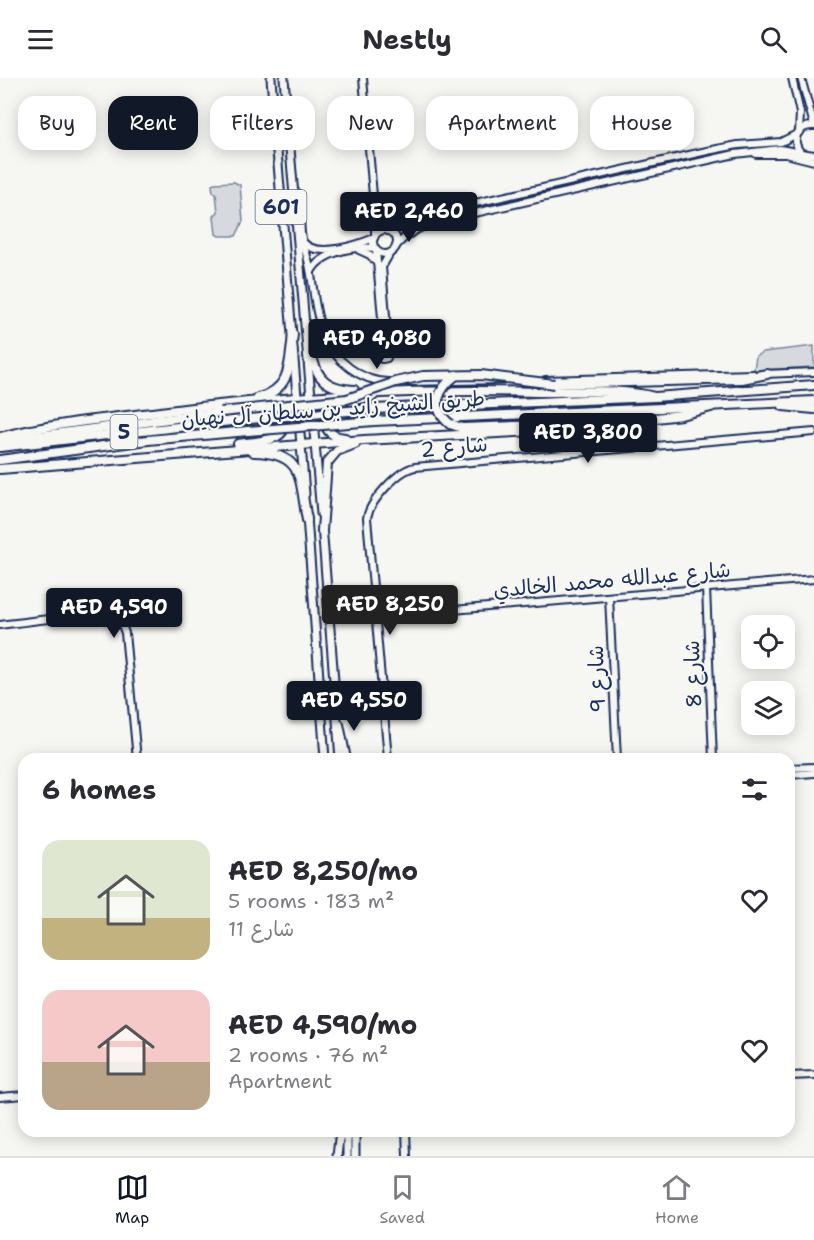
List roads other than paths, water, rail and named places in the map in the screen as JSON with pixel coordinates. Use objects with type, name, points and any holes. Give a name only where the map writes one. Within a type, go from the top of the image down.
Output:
[{"type":"highway","points":[[307,334],[315,369],[326,384],[339,389],[389,392]]},
{"type":"highway","points":[[222,408],[264,396],[282,385],[287,374],[293,335]]},
{"type":"highway","points":[[222,408],[347,399],[404,379],[423,376],[488,375],[554,384],[742,379],[767,374]]},
{"type":"highway","points":[[456,375],[444,385],[438,397],[439,409],[450,424],[462,428],[640,419]]},
{"type":"highway","name":"طريق الشيخ زايد بن سلطان آل نهيان","points":[[0,447],[249,419],[373,410],[655,397],[814,385]]},
{"type":"highway","points":[[0,439],[222,408],[257,401],[311,397],[480,390],[628,392],[655,397]]},
{"type":"highway","points":[[364,440],[333,436],[326,427],[327,414],[338,406],[389,392]]},
{"type":"highway","points":[[204,451],[269,440],[282,434],[285,429],[285,420],[280,409],[257,401]]},
{"type":"highway","name":"طريق الشيخ زايد بن سلطان آل نهيان","points":[[0,460],[148,440],[374,421],[814,401]]},
{"type":"highway","points":[[773,404],[814,409]]},
{"type":"highway","points":[[0,469],[315,443],[555,430],[681,415],[711,407]]},
{"type":"highway","points":[[322,531],[325,468],[333,454],[341,448],[354,444],[429,436]]},
{"type":"highway","points":[[204,451],[272,453],[290,460],[298,474],[307,520]]},
{"type":"main road","name":"601","points":[[284,78],[286,96]]},
{"type":"main road","name":"601","points":[[272,80],[325,753]]},
{"type":"main road","points":[[272,80],[277,96]]},
{"type":"main road","name":"601","points":[[290,150],[307,334],[340,753]]},
{"type":"main road","points":[[279,169],[283,165],[287,169],[290,212],[297,234]]},
{"type":"main road","points":[[278,236],[284,228]]},
{"type":"main road","points":[[337,1156],[340,1137]]},
{"type":"main road","points":[[341,1137],[342,1156]]},
{"type":"main road","points":[[344,1137],[347,1143],[347,1156]]},
{"type":"main road","points":[[355,1137],[356,1156]]},
{"type":"street","points":[[363,78],[384,341],[376,352],[382,359],[387,358],[389,353],[382,267],[390,253],[409,233],[441,220],[735,154],[780,149],[814,155]]},
{"type":"street","points":[[792,78],[800,113],[796,144],[801,153]]},
{"type":"street","points":[[303,242],[311,249],[322,251],[374,237],[379,232],[422,215],[707,151],[738,145],[781,142],[804,127],[814,126],[801,78]]},
{"type":"street","points":[[800,113],[804,117],[809,114]]},
{"type":"street","points":[[735,154],[786,154],[814,161]]},
{"type":"street","points":[[292,184],[297,195],[303,242],[320,320],[327,341],[344,363],[378,382],[814,372]]},
{"type":"street","points":[[375,219],[396,237],[396,246]]},
{"type":"street","points":[[401,224],[402,231],[409,233]]},
{"type":"street","points":[[311,272],[317,263],[327,256],[355,249],[375,249],[384,254],[390,253]]},
{"type":"street","points":[[355,249],[370,255],[377,264]]},
{"type":"street","name":"شارع 2","points":[[376,615],[367,524],[368,512],[396,476],[409,468],[814,432]]},
{"type":"street","name":"شارع عبدالله محمد الخالدي","points":[[376,615],[814,579]]},
{"type":"street","name":"شارع 8","points":[[706,588],[713,753]]},
{"type":"street","name":"شارع 9","points":[[609,597],[617,753]]},
{"type":"street","points":[[376,615],[388,753]]},
{"type":"street","points":[[0,625],[93,616],[114,616],[120,619],[125,633],[136,753]]},
{"type":"street","points":[[336,710],[346,753]]},
{"type":"street","points":[[795,768],[814,767]]},
{"type":"street","points":[[795,775],[814,773]]},
{"type":"street","points":[[795,1076],[814,1075]]},
{"type":"street","points":[[0,1097],[18,1096]]},
{"type":"street","points":[[406,1137],[407,1156]]}]
